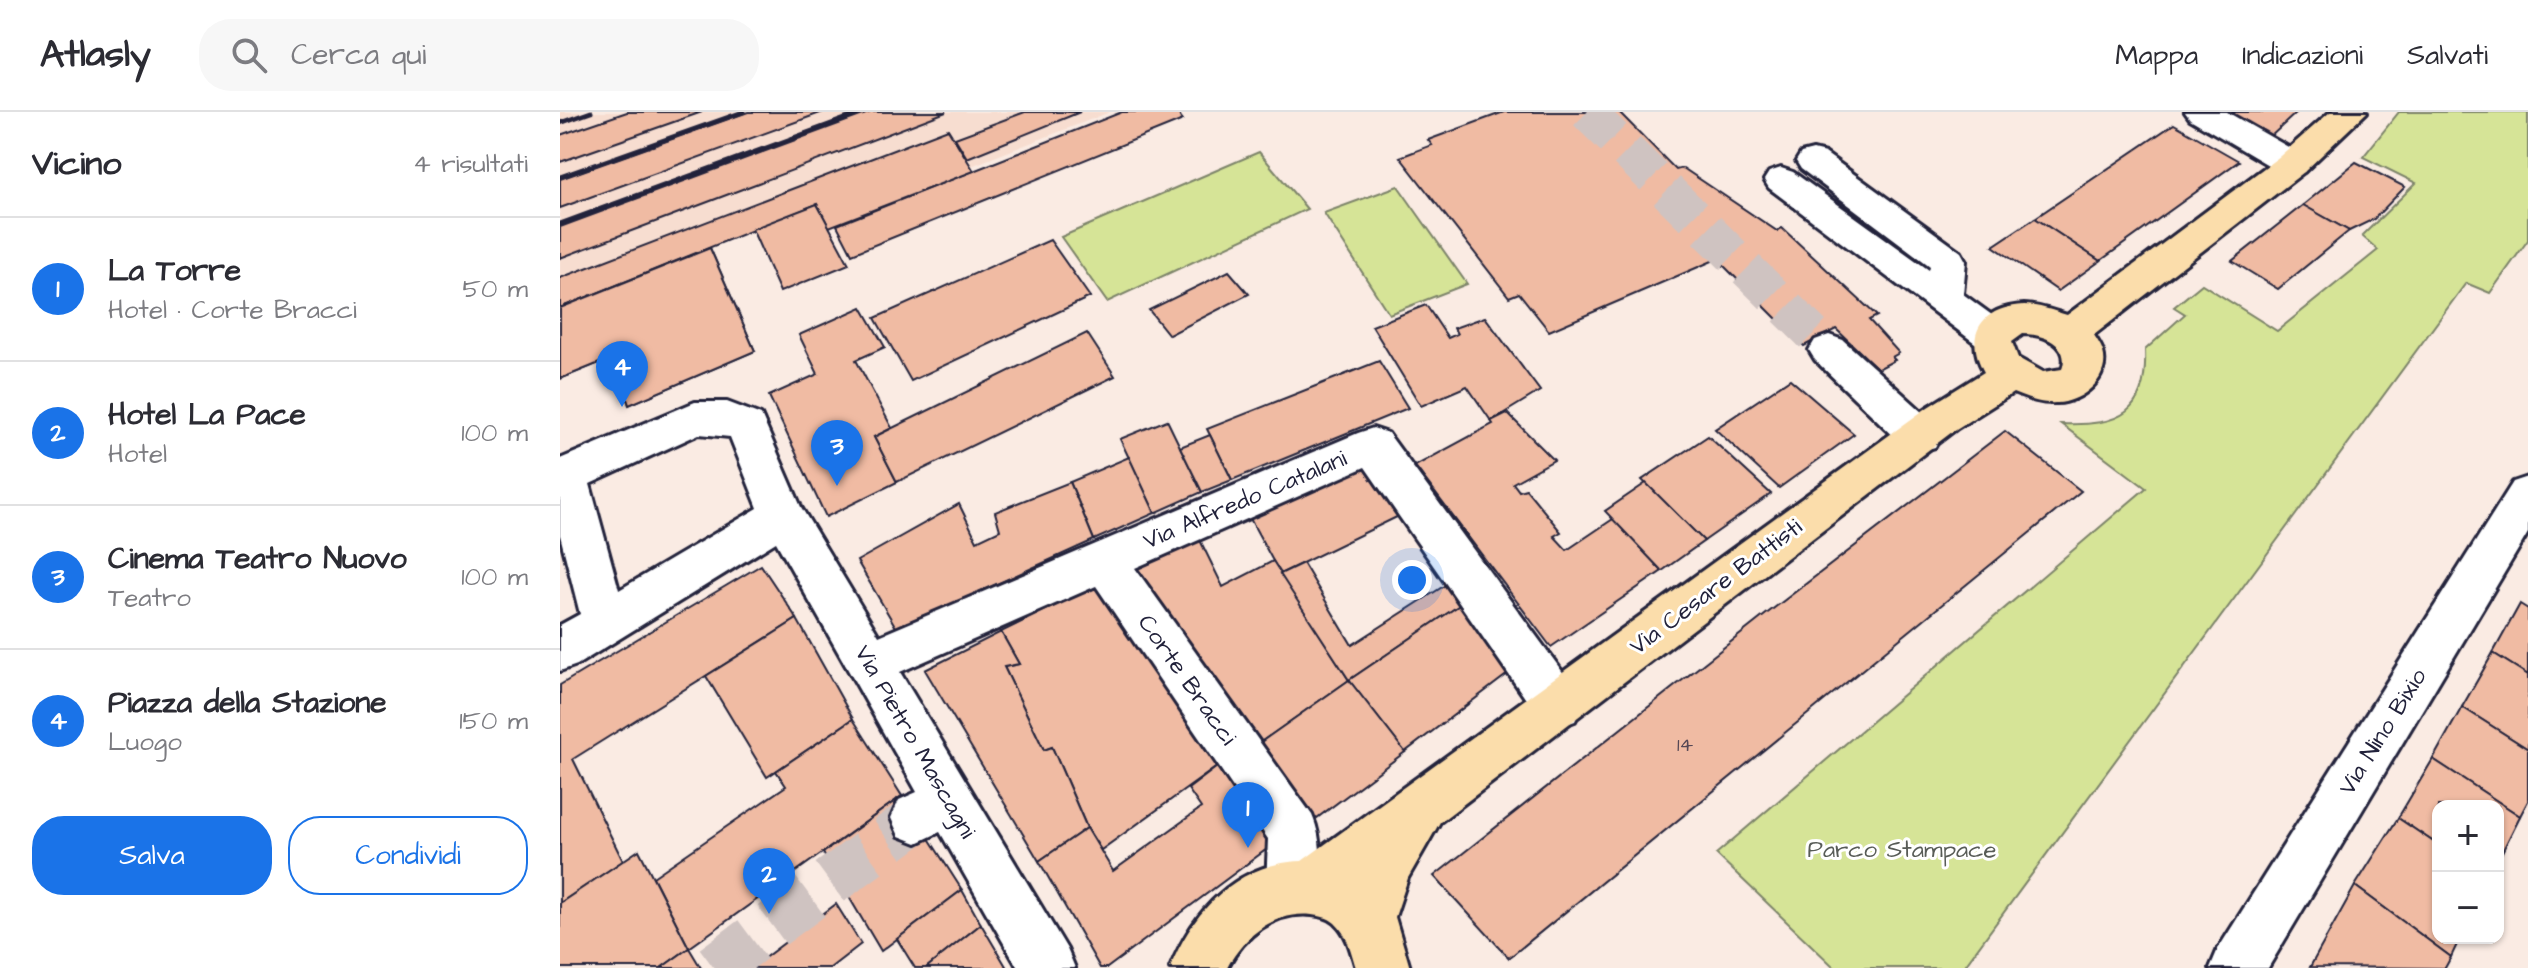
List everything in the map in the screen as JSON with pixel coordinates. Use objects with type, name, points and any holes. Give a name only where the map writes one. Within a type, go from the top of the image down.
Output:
[{"type":"main road","points":[[2070,333],[2292,164],[2350,112]]},
{"type":"main road","points":[[2013,321],[2042,321],[2070,333],[2086,355],[2082,376],[2073,383],[2044,388],[2011,375],[1995,357],[1993,336],[2013,321]]},
{"type":"main road","name":"Via Cesare Battisti","points":[[1194,961],[1222,924],[1243,905],[1267,893],[1301,887],[1424,804],[1920,435],[2011,375]]},
{"type":"main road","name":"Via Cesare Battisti","points":[[1384,952],[1386,864],[1424,804]]},
{"type":"main road","points":[[1301,887],[1332,892],[1352,904],[1384,952]]},
{"type":"street","points":[[2202,112],[2292,164]]},
{"type":"street","points":[[1946,289],[1902,293],[1890,287],[1789,175],[1940,253],[1948,261],[1946,289],[1993,336]]},
{"type":"street","points":[[1829,350],[1920,435]]},
{"type":"street","name":"Via Pietro Mascagni","points":[[563,477],[695,418],[727,418],[746,426],[783,515],[1048,968]]},
{"type":"street","name":"Via Alfredo Catalani","points":[[869,663],[1373,445],[1558,705]]},
{"type":"street","points":[[563,477],[605,623]]},
{"type":"street","name":"Via Nino Bixio","points":[[2237,968],[2528,495]]},
{"type":"street","points":[[560,650],[783,515]]},
{"type":"street","name":"Corte Bracci","points":[[1104,561],[1294,833],[1301,887]]},
{"type":"shaded area","points":[[560,112],[1110,112],[843,216],[830,195],[560,300]]},
{"type":"green space","name":"Parco Stampace","points":[[2399,112],[2528,112],[2528,240],[2490,293],[2466,283],[1963,968],[1835,968],[1716,854],[2146,488],[2061,424],[2099,422],[2126,412],[2141,389],[2145,350],[2185,314],[2174,307],[2202,284],[2277,331],[2378,250],[2362,236],[2416,183],[2363,157]]},
{"type":"green space","points":[[1259,152],[1307,209],[1107,302],[1061,237]]},
{"type":"green space","points":[[1398,186],[1467,284],[1389,314],[1324,213]]},
{"type":"building","points":[[627,112],[702,112],[560,162],[560,135]]},
{"type":"building","points":[[748,112],[823,112],[560,208],[560,179]]},
{"type":"building","points":[[871,112],[946,112],[560,258],[560,227]]},
{"type":"building","points":[[1025,112],[1080,112],[967,158],[955,138]]},
{"type":"building","points":[[1122,112],[1177,112],[1183,120],[852,254],[837,225]]},
{"type":"building","points":[[1504,112],[1619,112],[1676,170],[1683,168],[1777,231],[1782,228],[1877,316],[1869,320],[1899,353],[1892,357],[1895,360],[1878,369],[1836,329],[1804,346],[1717,259],[1549,331],[1519,293],[1509,297],[1400,157],[1432,145],[1428,140]]},
{"type":"building","points":[[2221,112],[2297,112],[2268,139]]},
{"type":"building","points":[[2174,124],[2239,161],[2100,261],[2035,218]]},
{"type":"building","points":[[948,129],[974,171],[829,227],[817,204],[560,308],[560,278]]},
{"type":"building","points":[[2356,162],[2405,187],[2374,219],[2349,231],[2303,205]]},
{"type":"building","points":[[817,204],[849,264],[780,292],[752,229]]},
{"type":"building","points":[[2303,205],[2349,231],[2278,289],[2232,261]]},
{"type":"building","points":[[2035,218],[2100,261],[2058,291],[1993,246]]},
{"type":"building","points":[[1050,240],[1090,297],[911,381],[875,318]]},
{"type":"building","points":[[710,248],[755,351],[629,405],[614,357],[560,379],[560,308]]},
{"type":"building","points":[[710,248],[755,351],[629,405],[614,357],[560,379],[560,308]]},
{"type":"building","points":[[1229,271],[1249,294],[1169,335],[1149,310]]},
{"type":"building","points":[[1426,305],[1448,338],[1457,334],[1454,328],[1485,317],[1540,391],[1491,421],[1467,386],[1421,406],[1372,326]]},
{"type":"building","points":[[862,307],[885,347],[856,360],[892,428],[874,437],[897,482],[826,517],[769,396],[818,374],[799,335]]},
{"type":"building","points":[[1087,333],[1115,376],[897,482],[874,437]]},
{"type":"building","points":[[1379,361],[1408,408],[1232,480],[1207,429]]},
{"type":"building","points":[[1790,379],[1854,434],[1779,488],[1715,429]]},
{"type":"building","points":[[1507,413],[1554,460],[1513,483],[1519,491],[1526,489],[1561,532],[1554,536],[1567,550],[1613,519],[1662,571],[1551,647],[1415,466],[1493,424],[1491,421]]},
{"type":"building","points":[[1167,420],[1202,492],[1155,513],[1120,439]]},
{"type":"building","points":[[2005,431],[2081,491],[1509,958],[1434,876],[1765,615]]},
{"type":"building","points":[[1210,435],[1232,480],[1202,492],[1180,447]]},
{"type":"building","points":[[1708,436],[1771,494],[1704,541],[1642,480]]},
{"type":"building","points":[[1129,457],[1155,513],[1094,540],[1070,482]]},
{"type":"building","points":[[1370,459],[1405,513],[1280,574],[1248,515]]},
{"type":"building","points":[[1070,482],[1094,540],[897,629],[857,561],[959,504],[977,541],[1000,530],[995,512]]},
{"type":"building","points":[[1646,483],[1704,541],[1662,571],[1605,511]]},
{"type":"building","points":[[1198,536],[1223,587],[1273,561],[1349,680],[1258,744],[1128,568]]},
{"type":"building","points":[[1303,563],[1352,645],[1450,582],[1464,602],[1349,680],[1280,574]]},
{"type":"building","points":[[761,565],[797,619],[573,759],[623,861],[560,903],[560,685]]},
{"type":"building","points":[[1097,585],[1225,761],[1101,850],[1087,828],[1052,747],[1044,750],[1004,667],[1019,664],[1001,632]]},
{"type":"building","points":[[1464,602],[1513,670],[1405,752],[1349,680]]},
{"type":"building","points":[[2520,604],[2528,609],[2528,675],[2493,653]]},
{"type":"building","points":[[797,619],[853,719],[767,777],[706,676]]},
{"type":"building","points":[[1001,632],[1019,664],[1004,667],[1044,750],[1052,747],[1087,828],[1039,861],[925,670]]},
{"type":"building","points":[[2493,653],[2528,675],[2528,749],[2462,707]]},
{"type":"building","points":[[1349,680],[1405,752],[1313,821],[1258,744]]},
{"type":"building","points":[[2462,707],[2528,749],[2528,801],[2520,816],[2504,806],[2504,800],[2496,800],[2433,759]]},
{"type":"building","points":[[853,719],[902,796],[689,948],[653,877],[786,786],[776,771]]},
{"type":"building","points":[[2433,759],[2496,800],[2432,800],[2432,841],[2398,818]]},
{"type":"building","points":[[1225,761],[1279,840],[1107,968],[1100,968],[1039,861],[1087,828],[1113,871],[1201,808],[1188,789]]},
{"type":"building","points":[[902,796],[962,890],[881,951],[823,853]]},
{"type":"building","points":[[2504,806],[2520,816],[2504,848]]},
{"type":"building","points":[[2398,818],[2432,841],[2432,943],[2355,886]]},
{"type":"building","points":[[639,850],[689,948],[661,968],[560,968],[560,903]]},
{"type":"building","points":[[2355,886],[2451,957],[2445,968],[2310,967]]},
{"type":"building","points":[[962,890],[981,924],[926,968],[915,968],[897,939]]},
{"type":"building","points":[[836,904],[861,944],[830,968],[751,968]]},
{"type":"building","points":[[981,924],[1007,968],[926,968]]},
{"type":"building","points":[[2433,944],[2457,944],[2451,957]]},
{"type":"building","points":[[689,948],[701,968],[661,968]]},
{"type":"tunnel","points":[[1587,112],[1829,350]]},
{"type":"tunnel","points":[[714,968],[917,818]]},
{"type":"railway","points":[[560,123],[591,112]]},
{"type":"railway","points":[[560,177],[743,112]]},
{"type":"railway","points":[[560,224],[864,112]]},
{"type":"place","name":"Piazza della Stazione","points":[[622,407]]},
{"type":"place","name":"Cinema Teatro Nuovo","points":[[837,486]]},
{"type":"place","name":"La Torre","points":[[1248,848]]},
{"type":"place","name":"Hotel La Pace","points":[[769,914]]}]
